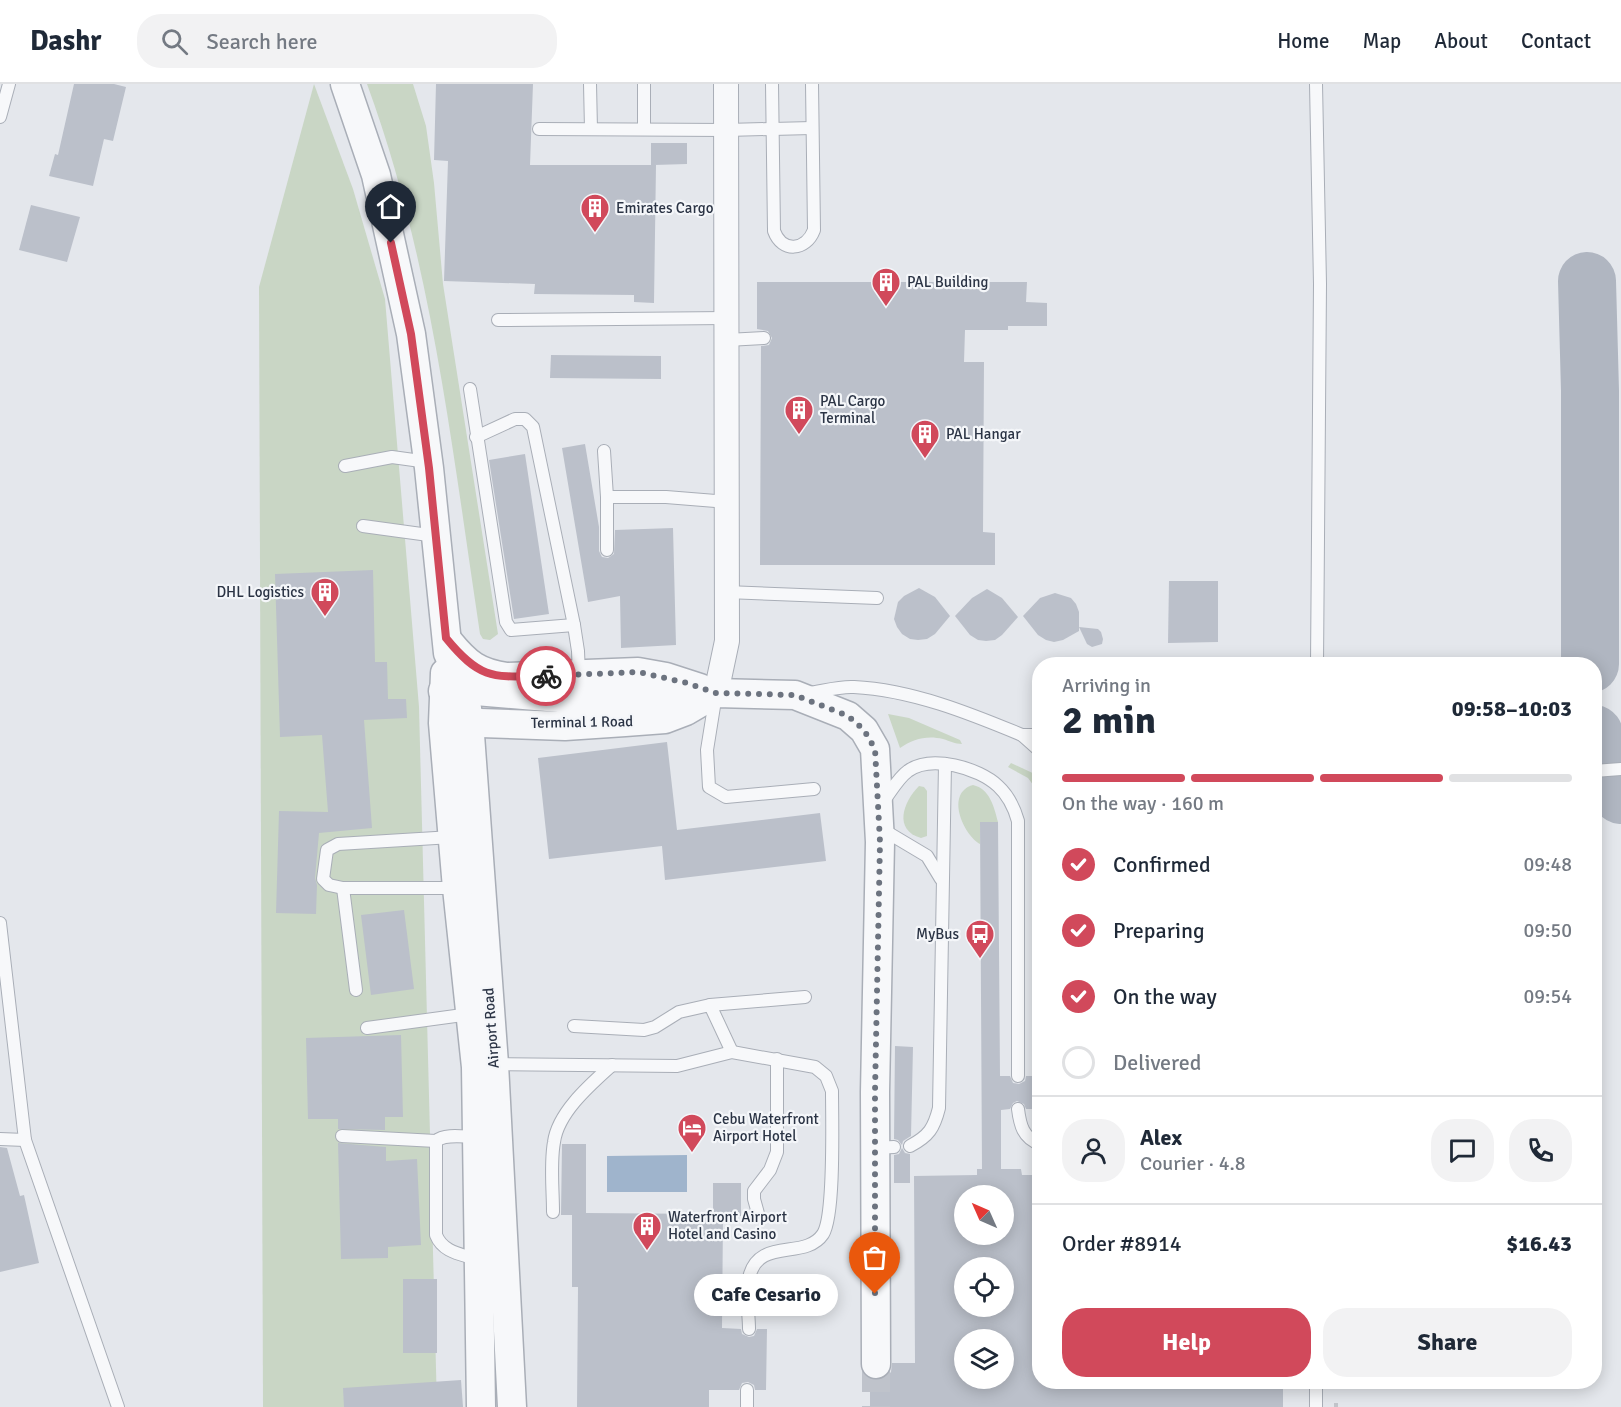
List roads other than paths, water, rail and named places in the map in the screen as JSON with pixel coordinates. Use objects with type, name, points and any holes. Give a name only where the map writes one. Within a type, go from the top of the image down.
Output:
[{"type":"street","name":"Airport Road","points":[[345,84],[379,186],[411,334],[429,462],[447,645],[454,691],[512,1407]]},
{"type":"street","points":[[716,693],[727,641],[726,84]]},
{"type":"street","name":"Terminal 1 Road","points":[[447,645],[462,659],[489,674],[507,677],[638,672],[687,683],[716,693]]},
{"type":"street","name":"Terminal 1 Road","points":[[454,691],[559,698],[624,699],[716,693],[795,695],[848,716],[864,730],[875,749],[879,817],[884,1148],[876,1364]]},
{"type":"street","name":"Terminal 1 Road","points":[[456,722],[565,726],[665,719],[686,711],[716,693]]},
{"type":"street","name":"Airport Road","points":[[456,722],[452,837],[456,888],[470,1014],[485,1066],[476,1137],[481,1407]]},
{"type":"lane","points":[[0,117],[9,84]]},
{"type":"lane","points":[[590,84],[591,129]]},
{"type":"lane","points":[[644,84],[644,129]]},
{"type":"lane","points":[[772,84],[774,231],[779,242],[796,247],[808,242],[814,230],[812,84]]},
{"type":"lane","points":[[1316,84],[1320,284],[1317,657]]},
{"type":"lane","points":[[539,129],[812,128]]},
{"type":"lane","points":[[498,321],[727,329],[764,338]]},
{"type":"lane","points":[[470,389],[506,622],[511,630],[524,631],[574,625]]},
{"type":"lane","points":[[476,437],[515,419],[525,419],[533,427],[574,625],[579,675]]},
{"type":"lane","points":[[604,451],[608,496],[607,550]]},
{"type":"lane","points":[[345,466],[392,458],[429,462]]},
{"type":"lane","points":[[608,496],[666,497],[728,502]]},
{"type":"lane","points":[[363,526],[436,536]]},
{"type":"lane","points":[[726,592],[877,598]]},
{"type":"lane","points":[[795,695],[852,686],[893,691],[920,698],[1022,735],[1032,735]]},
{"type":"lane","points":[[716,693],[707,750],[709,787],[726,797],[814,789]]},
{"type":"lane","points":[[1022,735],[1032,744]]},
{"type":"lane","points":[[942,880],[927,856],[879,817],[907,771],[921,764],[945,764],[974,770],[998,786],[1012,803],[1017,821],[1018,1076]]},
{"type":"lane","points":[[910,1146],[921,1140],[934,1126],[939,1108],[945,764]]},
{"type":"lane","points":[[1602,770],[1621,769]]},
{"type":"lane","points":[[452,837],[338,843],[327,849],[323,879],[329,885],[343,888],[456,888]]},
{"type":"lane","points":[[343,888],[356,990]]},
{"type":"lane","points":[[0,922],[25,1140],[118,1407]]},
{"type":"lane","points":[[574,1026],[644,1030],[655,1027],[679,1012],[710,1005],[805,997]]},
{"type":"lane","points":[[710,1005],[732,1052]]},
{"type":"lane","points":[[367,1028],[470,1014]]},
{"type":"lane","points":[[485,1066],[677,1066],[732,1052],[815,1067],[826,1076],[832,1091],[830,1214],[823,1233],[815,1241],[802,1247],[771,1252],[760,1257],[748,1279],[749,1329]]},
{"type":"lane","points":[[759,1217],[754,1191],[770,1170],[777,1152],[777,1059]]},
{"type":"lane","points":[[553,1212],[554,1140],[562,1120],[581,1094],[612,1065]]},
{"type":"lane","points":[[1018,1109],[1020,1125],[1025,1134],[1032,1139]]},
{"type":"lane","points":[[342,1136],[436,1141],[447,1137],[476,1137]]},
{"type":"lane","points":[[0,1139],[25,1140]]},
{"type":"lane","points":[[436,1141],[436,1235],[439,1244],[445,1249],[479,1260]]},
{"type":"lane","points":[[1316,1389],[1316,1407]]},
{"type":"lane","points":[[747,1390],[747,1407]]},
{"type":"water","points":[[687,1155],[687,1192],[607,1192],[607,1156]]},
{"type":"tunnel","points":[[876,1364],[876,1407]]},
{"type":"place","name":"Emirates Cargo","points":[[595,234]]},
{"type":"place","name":"PAL Building","points":[[886,308]]},
{"type":"place","name":"PAL Cargo Terminal","points":[[799,436]]},
{"type":"place","name":"PAL Hangar","points":[[925,460]]},
{"type":"place","name":"DHL Logistics","points":[[325,618]]},
{"type":"place","name":"MyBus","points":[[980,960]]},
{"type":"place","name":"Cebu Waterfront Airport Hotel","points":[[692,1154]]},
{"type":"place","name":"Waterfront Airport Hotel and Casino","points":[[647,1252]]},
{"type":"place","name":"Cafe Cesario","points":[[875,1294]]}]
